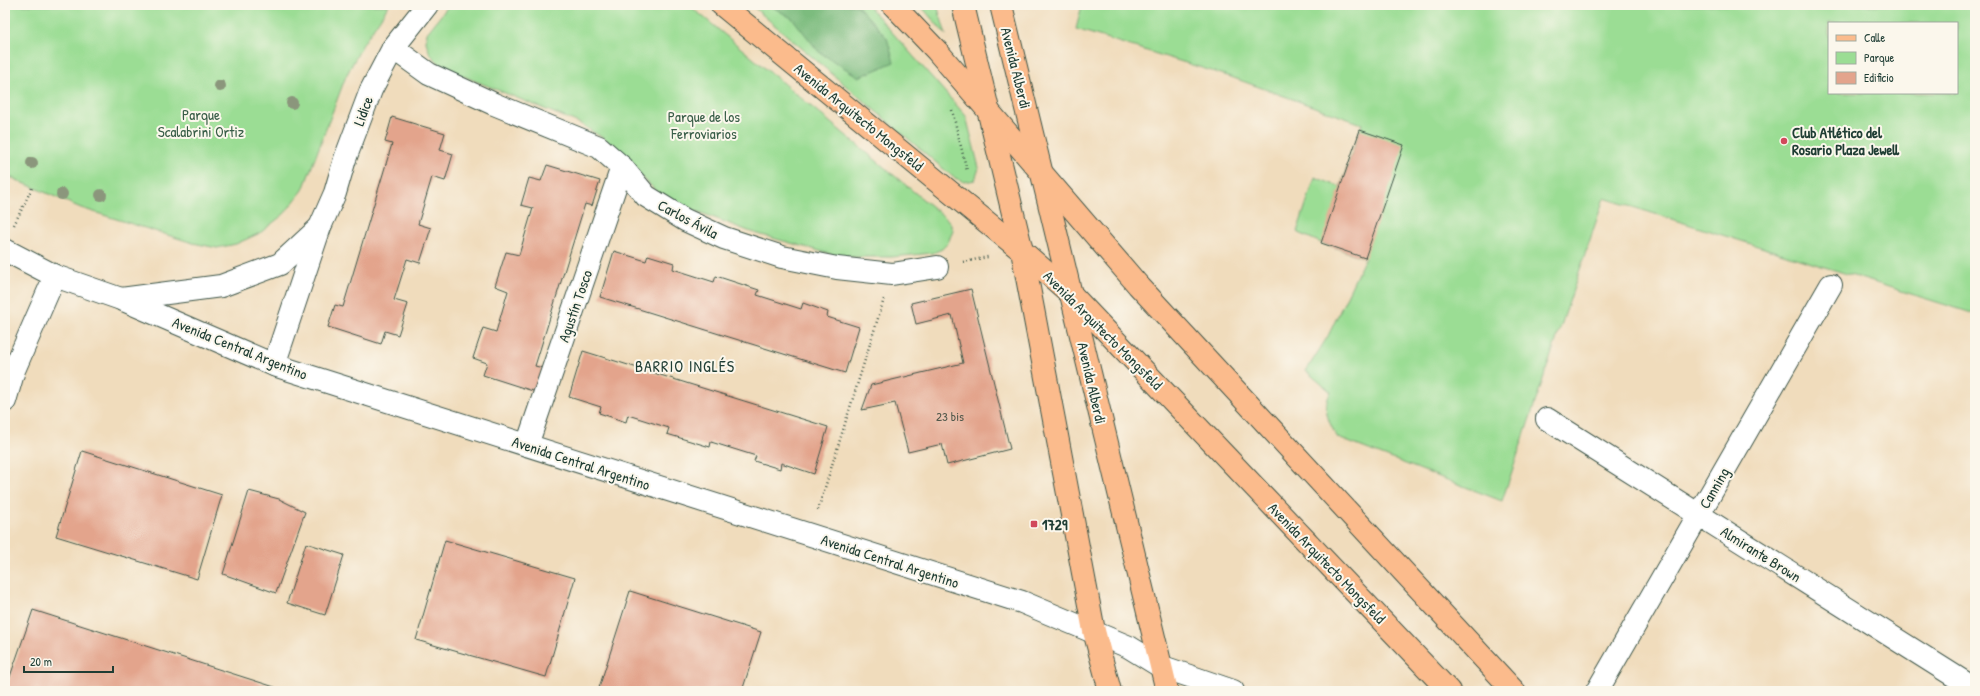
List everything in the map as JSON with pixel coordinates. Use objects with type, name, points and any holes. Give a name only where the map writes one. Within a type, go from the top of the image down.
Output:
[{"type":"main road","name":"Avenida Arquitecto Mongsfeld","points":[[722,5],[1022,251],[1071,294],[1449,691]]},
{"type":"main road","points":[[893,5],[937,51],[1041,170],[1138,285],[1514,691]]},
{"type":"main road","points":[[963,5],[990,112],[1022,251],[1094,631],[1110,691]]},
{"type":"main road","name":"Avenida Alberdi","points":[[1001,5],[1167,691]]},
{"type":"street","name":"Lidice","points":[[274,365],[320,227],[335,193],[345,160],[371,90],[393,48],[427,5]]},
{"type":"street","name":"Carlos Ávila","points":[[393,48],[436,77],[494,104],[599,147],[622,167],[646,196],[685,220],[724,238],[782,257],[837,268],[892,274],[937,267]]},
{"type":"street","name":"Agustín Tosco","points":[[527,445],[622,167]]},
{"type":"street","name":"Lidice","points":[[121,299],[221,286],[280,264],[320,227]]},
{"type":"street","name":"Avenida Central Argentino","points":[[5,250],[55,276],[121,299],[274,365],[1022,602],[1129,647],[1160,666],[1233,691]]},
{"type":"street","points":[[5,401],[14,370],[55,276]]},
{"type":"street","name":"Canning","points":[[1598,691],[1830,285]]},
{"type":"street","name":"Almirante Brown","points":[[1547,419],[1975,688]]},
{"type":"path","points":[[950,102],[968,175]]},
{"type":"path","points":[[12,227],[32,188]]},
{"type":"path","points":[[937,267],[1022,251]]},
{"type":"path","points":[[810,535],[892,274]]},
{"type":"green space","name":"Parque Scalabrini Ortiz","points":[[5,5],[389,5],[363,44],[346,76],[303,190],[284,214],[260,233],[236,244],[217,248],[193,243],[81,208],[5,175]]},
{"type":"green space","name":"Parque de los Ferroviarios","points":[[449,5],[689,5],[949,221],[953,230],[948,243],[942,249],[933,253],[892,257],[841,257],[751,232],[673,202],[656,191],[606,140],[579,123],[463,76],[441,65],[430,54],[426,42],[427,33]]},
{"type":"green space","points":[[751,5],[868,5],[966,116],[979,168],[975,180],[964,182],[953,177]]},
{"type":"green space","points":[[769,5],[857,5],[887,38],[894,62],[859,77],[819,52],[793,19]]},
{"type":"green space","points":[[920,5],[937,5],[946,35]]},
{"type":"green space","points":[[1082,5],[1975,5],[1975,314],[1604,198],[1502,501],[1338,438],[1329,421],[1326,409],[1331,392],[1306,371],[1328,336],[1365,258],[1321,243],[1297,232],[1315,177],[1340,187],[1362,124],[1231,77],[1076,29]]},
{"type":"building","points":[[392,117],[445,133],[440,150],[453,154],[445,181],[432,177],[418,224],[431,228],[420,263],[407,259],[394,300],[408,304],[398,335],[385,331],[381,344],[328,327],[335,305],[343,307],[392,144],[385,142]]},
{"type":"building","points":[[1360,130],[1404,145],[1365,258],[1321,243]]},
{"type":"building","points":[[547,165],[600,181],[592,206],[585,204],[535,366],[543,368],[536,392],[483,375],[487,363],[473,358],[483,328],[496,332],[508,291],[495,286],[506,252],[519,255],[533,208],[521,205],[529,178],[541,181]]},
{"type":"building","points":[[614,251],[646,261],[648,255],[674,263],[673,269],[714,282],[716,276],[759,290],[757,295],[801,309],[803,303],[828,312],[827,317],[859,327],[845,373],[600,297]]},
{"type":"building","points":[[971,289],[1010,449],[947,465],[942,444],[908,452],[895,403],[862,410],[871,385],[963,363],[952,315],[916,324],[911,303]]},
{"type":"building","points":[[583,351],[828,427],[814,474],[781,463],[780,469],[754,461],[756,456],[711,442],[710,447],[667,434],[669,428],[628,415],[626,422],[599,413],[601,407],[569,397]]},
{"type":"building","points":[[82,451],[222,495],[197,579],[56,536]]},
{"type":"building","points":[[249,491],[279,499],[305,512],[276,593],[223,574]]},
{"type":"building","points":[[445,540],[575,578],[546,677],[416,640]]},
{"type":"building","points":[[306,543],[344,555],[325,615],[287,603]]},
{"type":"building","points":[[630,591],[761,632],[742,691],[598,691]]},
{"type":"building","points":[[33,610],[287,691],[5,691]]},
{"type":"place","name":"Club Atlético del Rosario Plaza Jewell","points":[[1784,141]]},
{"type":"place","name":"1729","points":[[1034,524]]},
{"type":"district","name":"BARRIO INGLÉS","points":[[685,366]]}]
